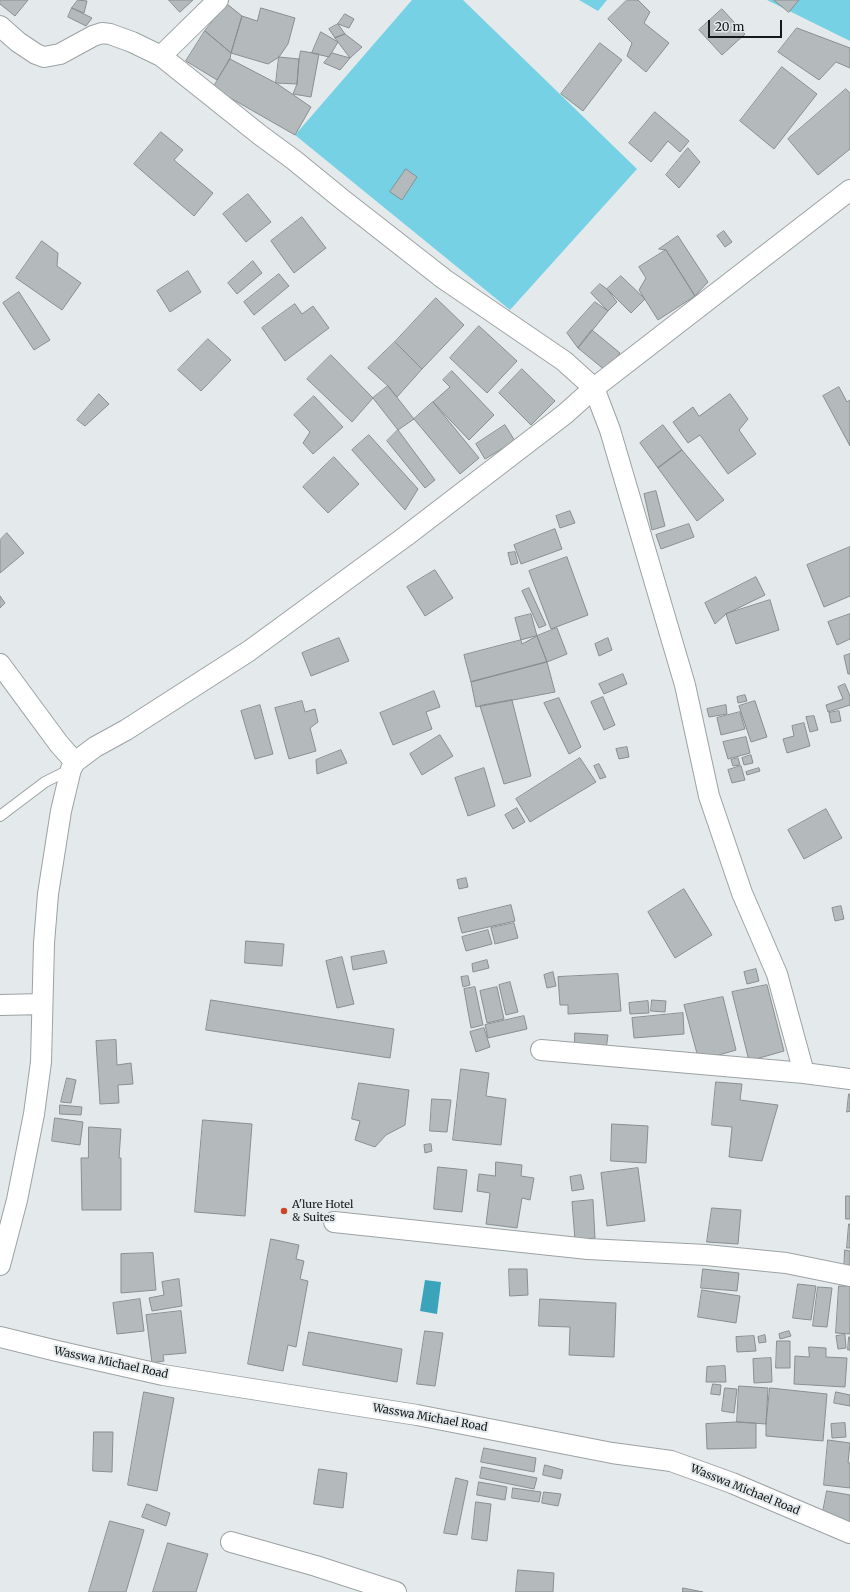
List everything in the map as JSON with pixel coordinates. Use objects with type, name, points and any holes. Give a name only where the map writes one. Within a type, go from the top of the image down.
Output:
[{"type":"street","points":[[161,56],[218,0]]},
{"type":"street","points":[[0,26],[18,42],[36,54],[44,57],[60,54],[93,36],[102,33],[110,34],[132,42],[161,56],[444,279],[553,353],[594,388],[610,430],[685,685],[709,796],[742,893],[776,974],[804,1073]]},
{"type":"street","points":[[0,1265],[17,1200],[34,1114],[41,1062],[44,943],[48,894],[61,811],[73,766],[95,747],[126,730],[249,651],[307,610],[565,414],[594,388],[850,190]]},
{"type":"street","points":[[0,664],[59,744],[73,766]]},
{"type":"street","points":[[0,1005],[42,1004]]},
{"type":"street","points":[[541,1050],[804,1073],[850,1079]]},
{"type":"street","points":[[334,1222],[588,1249],[706,1255],[786,1263],[850,1276]]},
{"type":"street","name":"Wasswa Michael Road","points":[[0,1337],[57,1352],[163,1374],[417,1415],[612,1453],[671,1462],[732,1483],[850,1534]]},
{"type":"street","points":[[230,1542],[316,1566],[396,1592]]},
{"type":"lane","points":[[0,816],[45,782],[73,766]]},
{"type":"shaded area","points":[[412,0],[463,0],[637,169],[510,310],[295,135]]},
{"type":"shaded area","points":[[579,0],[607,0],[598,11]]},
{"type":"shaded area","points":[[767,0],[850,0],[850,41]]},
{"type":"shaded area","points":[[425,1280],[441,1282],[437,1314],[420,1311]]},
{"type":"building","points":[[0,0],[28,0],[15,16],[0,4]]},
{"type":"building","points":[[78,0],[87,1],[84,13],[72,8]]},
{"type":"building","points":[[169,0],[193,0],[180,12]]},
{"type":"building","points":[[627,0],[638,0],[650,12],[644,23],[669,43],[646,72],[627,56],[632,43],[608,19]]},
{"type":"building","points":[[774,0],[799,0],[789,12]]},
{"type":"building","points":[[227,4],[242,16],[231,53],[205,31]]},
{"type":"building","points":[[72,8],[92,18],[86,26],[68,17]]},
{"type":"building","points":[[261,8],[295,18],[288,44],[279,57],[268,64],[231,53],[242,16],[257,21]]},
{"type":"building","points":[[722,9],[745,34],[722,55],[699,30]]},
{"type":"building","points":[[345,14],[354,19],[349,28],[338,24]]},
{"type":"building","points":[[338,24],[345,34],[335,38],[329,29]]},
{"type":"building","points":[[797,28],[850,48],[850,68],[836,62],[819,80],[778,52]]},
{"type":"building","points":[[205,31],[231,53],[230,59],[217,80],[186,61]]},
{"type":"building","points":[[321,32],[338,42],[329,57],[312,53]]},
{"type":"building","points":[[345,34],[362,47],[350,58],[335,38]]},
{"type":"building","points":[[600,43],[622,60],[583,111],[561,94]]},
{"type":"building","points":[[301,51],[319,54],[311,97],[293,94],[297,84]]},
{"type":"building","points":[[332,53],[350,58],[340,70],[324,63]]},
{"type":"building","points":[[279,57],[299,59],[297,84],[276,83]]},
{"type":"building","points":[[230,59],[276,83],[311,107],[295,135],[213,88]]},
{"type":"building","points":[[782,67],[817,94],[774,149],[740,121]]},
{"type":"building","points":[[846,89],[850,93],[850,149],[818,175],[788,139]]},
{"type":"building","points":[[655,112],[689,141],[680,152],[668,141],[651,162],[629,143]]},
{"type":"building","points":[[161,132],[183,150],[174,160],[213,193],[194,216],[134,164]]},
{"type":"building","points":[[688,148],[700,162],[679,188],[666,175]]},
{"type":"building","points":[[406,169],[417,177],[402,200],[390,192]]},
{"type":"building","points":[[248,194],[271,222],[246,242],[223,214]]},
{"type":"building","points":[[302,217],[326,248],[294,273],[271,241]]},
{"type":"building","points":[[724,231],[732,242],[725,247],[717,236]]},
{"type":"building","points":[[678,236],[708,282],[695,296],[666,250],[659,249]]},
{"type":"building","points":[[42,241],[58,253],[57,266],[81,283],[62,310],[16,278]]},
{"type":"building","points":[[666,250],[695,296],[658,320],[639,290],[646,278],[639,267]]},
{"type":"building","points":[[253,261],[262,273],[237,294],[228,283]]},
{"type":"building","points":[[188,271],[201,292],[170,312],[157,291]]},
{"type":"building","points":[[279,274],[289,286],[254,315],[244,302]]},
{"type":"building","points":[[621,276],[645,299],[631,313],[607,289]]},
{"type":"building","points":[[600,284],[607,289],[617,302],[608,311],[591,293]]},
{"type":"building","points":[[19,292],[50,340],[34,350],[3,303]]},
{"type":"building","points":[[436,298],[464,325],[422,369],[395,342]]},
{"type":"building","points":[[595,302],[608,311],[578,348],[567,333]]},
{"type":"building","points":[[295,304],[302,314],[313,306],[329,328],[285,361],[262,328]]},
{"type":"building","points":[[479,326],[517,361],[487,393],[450,358]]},
{"type":"building","points":[[592,330],[620,353],[606,371],[578,348]]},
{"type":"building","points":[[208,339],[231,360],[201,391],[178,370]]},
{"type":"building","points":[[395,342],[422,369],[397,397],[388,386],[368,368]]},
{"type":"building","points":[[331,355],[373,398],[352,422],[307,379]]},
{"type":"building","points":[[522,369],[555,401],[531,425],[499,393]]},
{"type":"building","points":[[452,371],[494,415],[469,440],[433,402],[450,387],[443,380]]},
{"type":"building","points":[[388,386],[414,419],[398,430],[373,398]]},
{"type":"building","points":[[839,387],[847,402],[850,400],[850,446],[823,396]]},
{"type":"building","points":[[99,394],[109,404],[85,426],[77,420]]},
{"type":"building","points":[[730,394],[748,419],[739,430],[756,454],[728,474],[700,435],[688,443],[673,422],[693,407],[699,416]]},
{"type":"building","points":[[314,396],[343,427],[313,454],[303,443],[310,432],[294,415]]},
{"type":"building","points":[[433,402],[479,458],[460,474],[414,419]]},
{"type":"building","points":[[505,425],[515,441],[485,459],[476,444]]},
{"type":"building","points":[[663,425],[682,450],[658,468],[640,443]]},
{"type":"building","points":[[398,430],[435,480],[425,488],[387,441]]},
{"type":"building","points":[[369,435],[418,489],[405,510],[352,450]]},
{"type":"building","points":[[682,450],[724,500],[697,521],[658,468]]},
{"type":"building","points":[[334,457],[359,484],[328,513],[303,487]]},
{"type":"building","points":[[656,491],[665,526],[652,530],[644,494]]},
{"type":"building","points":[[570,511],[575,523],[560,528],[556,516]]},
{"type":"building","points":[[689,524],[694,537],[661,549],[656,535]]},
{"type":"building","points":[[555,529],[562,549],[521,564],[514,545]]},
{"type":"building","points":[[7,533],[24,553],[0,573],[0,540]]},
{"type":"building","points":[[850,547],[850,596],[824,607],[807,565]]},
{"type":"building","points":[[515,552],[518,563],[511,565],[508,553]]},
{"type":"building","points":[[567,557],[588,615],[551,629],[529,571]]},
{"type":"building","points":[[435,570],[453,598],[425,616],[407,587]]},
{"type":"building","points":[[756,577],[765,595],[726,614],[715,624],[705,603]]},
{"type":"building","points":[[529,588],[546,625],[539,628],[522,591]]},
{"type":"building","points":[[0,596],[5,603],[0,608]]},
{"type":"building","points":[[770,600],[779,630],[736,644],[726,614]]},
{"type":"building","points":[[531,614],[537,636],[522,644],[515,618]]},
{"type":"building","points":[[850,614],[850,639],[837,645],[828,622]]},
{"type":"building","points":[[557,628],[567,654],[547,662],[537,636]]},
{"type":"building","points":[[537,636],[547,662],[471,682],[464,655]]},
{"type":"building","points":[[339,638],[349,661],[311,676],[302,653]]},
{"type":"building","points":[[608,638],[612,650],[599,656],[595,644]]},
{"type":"building","points":[[850,654],[850,674],[848,674],[844,656]]},
{"type":"building","points":[[547,662],[555,692],[476,707],[471,682]]},
{"type":"building","points":[[623,674],[627,684],[604,694],[599,684]]},
{"type":"building","points":[[845,684],[850,696],[850,705],[828,712],[826,705],[843,699],[838,687]]},
{"type":"building","points":[[434,691],[440,707],[426,712],[432,729],[393,745],[380,713]]},
{"type":"building","points":[[745,695],[747,701],[738,703],[737,697]]},
{"type":"building","points":[[603,697],[615,725],[604,730],[591,702]]},
{"type":"building","points":[[559,698],[581,747],[569,754],[544,703]]},
{"type":"building","points":[[512,700],[531,776],[504,784],[480,706]]},
{"type":"building","points":[[302,701],[305,712],[315,709],[318,722],[310,728],[316,751],[289,759],[275,708]]},
{"type":"building","points":[[755,701],[767,737],[751,742],[739,706]]},
{"type":"building","points":[[260,705],[273,754],[255,759],[241,711]]},
{"type":"building","points":[[726,705],[727,714],[709,717],[707,709]]},
{"type":"building","points":[[839,711],[841,721],[831,723],[829,713]]},
{"type":"building","points":[[740,712],[745,729],[721,735],[717,718]]},
{"type":"building","points":[[814,716],[818,730],[810,732],[806,717]]},
{"type":"building","points":[[804,723],[810,746],[787,753],[783,739],[794,736],[792,726]]},
{"type":"building","points":[[440,735],[453,756],[422,775],[410,754]]},
{"type":"building","points":[[746,737],[750,753],[728,759],[723,742]]},
{"type":"building","points":[[627,747],[629,757],[619,759],[616,749]]},
{"type":"building","points":[[341,750],[347,763],[317,774],[316,760]]},
{"type":"building","points":[[751,755],[753,763],[744,765],[742,758]]},
{"type":"building","points":[[580,758],[596,782],[530,822],[516,799]]},
{"type":"building","points":[[738,758],[740,765],[733,766],[731,760]]},
{"type":"building","points":[[599,764],[606,777],[600,779],[594,766]]},
{"type":"building","points":[[741,766],[745,780],[732,783],[728,770]]},
{"type":"building","points":[[484,768],[495,806],[468,816],[455,778]]},
{"type":"building","points":[[759,768],[760,771],[747,775],[746,772]]},
{"type":"building","points":[[517,808],[525,822],[513,829],[505,815]]},
{"type":"building","points":[[826,809],[842,838],[804,859],[788,830]]},
{"type":"building","points":[[466,878],[468,887],[459,889],[457,880]]},
{"type":"building","points":[[684,889],[712,935],[675,958],[648,912]]},
{"type":"building","points":[[511,905],[515,921],[462,933],[458,918]]},
{"type":"building","points":[[841,906],[844,919],[835,921],[832,908]]},
{"type":"building","points":[[514,923],[518,938],[495,944],[491,928]]},
{"type":"building","points":[[488,930],[492,944],[466,951],[462,937]]},
{"type":"building","points":[[246,941],[284,944],[282,966],[245,963]]},
{"type":"building","points":[[384,951],[387,963],[353,970],[351,957]]},
{"type":"building","points":[[342,957],[354,1004],[337,1008],[326,961]]},
{"type":"building","points":[[487,960],[489,968],[473,972],[472,964]]},
{"type":"building","points":[[756,969],[759,981],[747,984],[744,972]]},
{"type":"building","points":[[553,972],[556,986],[547,988],[544,975]]},
{"type":"building","points":[[618,974],[621,1011],[568,1014],[568,1005],[560,1005],[558,977]]},
{"type":"building","points":[[468,976],[470,985],[463,987],[461,977]]},
{"type":"building","points":[[510,982],[518,1012],[506,1015],[499,985]]},
{"type":"building","points":[[767,985],[784,1051],[749,1061],[732,992]]},
{"type":"building","points":[[475,987],[483,1025],[471,1028],[464,989]]},
{"type":"building","points":[[497,987],[504,1019],[487,1023],[480,991]]},
{"type":"building","points":[[723,997],[736,1050],[699,1061],[684,1005]]},
{"type":"building","points":[[211,1000],[394,1029],[390,1058],[206,1030]]},
{"type":"building","points":[[652,1000],[666,1001],[665,1012],[651,1011]]},
{"type":"building","points":[[648,1001],[649,1013],[630,1014],[629,1003]]},
{"type":"building","points":[[683,1013],[684,1034],[634,1038],[632,1018]]},
{"type":"building","points":[[524,1016],[527,1029],[488,1038],[485,1025]]},
{"type":"building","points":[[484,1028],[490,1047],[476,1052],[470,1032]]},
{"type":"building","points":[[575,1033],[608,1035],[606,1050],[575,1050]]},
{"type":"building","points":[[116,1040],[117,1065],[131,1063],[133,1084],[118,1085],[119,1103],[100,1104],[96,1041]]},
{"type":"building","points":[[461,1069],[489,1073],[486,1096],[506,1099],[501,1145],[453,1140]]},
{"type":"building","points":[[67,1078],[76,1080],[71,1103],[61,1102]]},
{"type":"building","points":[[716,1082],[742,1084],[740,1100],[778,1105],[762,1161],[729,1157],[732,1127],[712,1125]]},
{"type":"building","points":[[359,1083],[409,1090],[405,1125],[386,1135],[375,1147],[355,1140],[360,1121],[352,1119]]},
{"type":"building","points":[[849,1094],[850,1111],[847,1112]]},
{"type":"building","points":[[432,1099],[451,1100],[447,1132],[430,1131]]},
{"type":"building","points":[[60,1105],[82,1107],[81,1115],[60,1114]]},
{"type":"building","points":[[55,1118],[83,1122],[80,1145],[52,1141]]},
{"type":"building","points":[[203,1120],[252,1124],[245,1216],[195,1212]]},
{"type":"building","points":[[612,1124],[648,1126],[646,1163],[611,1161]]},
{"type":"building","points":[[89,1127],[121,1129],[119,1158],[121,1158],[121,1210],[82,1210],[81,1158],[88,1158]]},
{"type":"building","points":[[431,1144],[432,1151],[425,1153],[424,1145]]},
{"type":"building","points":[[496,1162],[522,1165],[521,1176],[534,1178],[530,1200],[522,1198],[517,1228],[486,1224],[490,1193],[477,1191],[479,1174],[495,1176]]},
{"type":"building","points":[[438,1167],[467,1170],[462,1212],[434,1209]]},
{"type":"building","points":[[638,1168],[645,1221],[607,1226],[601,1173]]},
{"type":"building","points":[[581,1175],[584,1189],[572,1191],[570,1177]]},
{"type":"building","points":[[846,1196],[850,1196],[850,1219],[846,1219]]},
{"type":"building","points":[[593,1200],[595,1238],[575,1240],[572,1202]]},
{"type":"building","points":[[712,1208],[741,1210],[738,1244],[707,1242]]},
{"type":"building","points":[[849,1224],[850,1248],[847,1248]]},
{"type":"building","points":[[271,1239],[299,1245],[296,1259],[304,1261],[300,1279],[308,1281],[296,1347],[288,1345],[283,1371],[248,1364]]},
{"type":"building","points":[[845,1250],[850,1251],[850,1273],[844,1273]]},
{"type":"building","points":[[153,1253],[156,1290],[121,1293],[121,1254]]},
{"type":"building","points":[[509,1269],[527,1269],[528,1295],[510,1296]]},
{"type":"building","points":[[703,1269],[739,1273],[737,1291],[701,1288]]},
{"type":"building","points":[[179,1279],[182,1306],[152,1311],[149,1298],[164,1295],[162,1282]]},
{"type":"building","points":[[798,1284],[816,1286],[811,1320],[793,1318]]},
{"type":"building","points":[[839,1286],[850,1286],[850,1334],[836,1333]]},
{"type":"building","points":[[818,1287],[832,1288],[827,1327],[813,1326]]},
{"type":"building","points":[[702,1290],[740,1296],[736,1323],[698,1317]]},
{"type":"building","points":[[140,1299],[144,1331],[117,1334],[113,1303]]},
{"type":"building","points":[[540,1299],[616,1303],[614,1357],[569,1355],[570,1327],[539,1326]]},
{"type":"building","points":[[181,1311],[186,1353],[163,1355],[164,1361],[152,1363],[146,1315]]},
{"type":"building","points":[[425,1331],[443,1333],[435,1386],[417,1384]]},
{"type":"building","points":[[789,1331],[791,1336],[780,1339],[779,1334]]},
{"type":"building","points":[[309,1332],[402,1349],[397,1382],[303,1365]]},
{"type":"building","points":[[765,1335],[766,1342],[759,1343],[758,1337]]},
{"type":"building","points":[[845,1335],[846,1348],[838,1349],[836,1336]]},
{"type":"building","points":[[754,1336],[756,1351],[737,1352],[736,1337]]},
{"type":"building","points":[[849,1337],[850,1350],[848,1350]]},
{"type":"building","points":[[777,1341],[790,1341],[790,1368],[776,1368]]},
{"type":"building","points":[[809,1347],[826,1348],[826,1357],[847,1358],[845,1387],[794,1384],[795,1356],[809,1357]]},
{"type":"building","points":[[771,1358],[772,1382],[754,1383],[753,1359]]},
{"type":"building","points":[[725,1366],[726,1382],[706,1382],[707,1367]]},
{"type":"building","points":[[713,1384],[721,1385],[720,1395],[711,1394]]},
{"type":"building","points":[[739,1386],[768,1388],[766,1424],[737,1422]]},
{"type":"building","points":[[725,1388],[737,1389],[734,1413],[722,1411]]},
{"type":"building","points":[[770,1388],[827,1394],[823,1441],[766,1436]]},
{"type":"building","points":[[144,1392],[174,1398],[157,1491],[128,1485]]},
{"type":"building","points":[[836,1392],[850,1395],[850,1406],[834,1403]]},
{"type":"building","points":[[737,1422],[756,1423],[756,1448],[707,1449],[706,1424]]},
{"type":"building","points":[[845,1423],[846,1437],[832,1438],[831,1424]]},
{"type":"building","points":[[94,1432],[113,1432],[112,1472],[93,1471]]},
{"type":"building","points":[[828,1440],[850,1443],[848,1463],[850,1463],[850,1488],[824,1485]]},
{"type":"building","points":[[484,1448],[536,1458],[534,1472],[481,1462]]},
{"type":"building","points":[[545,1465],[563,1470],[561,1479],[543,1475]]},
{"type":"building","points":[[482,1467],[537,1478],[534,1489],[480,1478]]},
{"type":"building","points":[[319,1469],[347,1473],[343,1508],[314,1504]]},
{"type":"building","points":[[456,1478],[468,1481],[457,1535],[444,1533]]},
{"type":"building","points":[[479,1482],[507,1487],[505,1500],[477,1495]]},
{"type":"building","points":[[513,1488],[541,1492],[539,1502],[512,1498]]},
{"type":"building","points":[[827,1491],[850,1495],[850,1522],[822,1517]]},
{"type":"building","points":[[544,1492],[561,1494],[558,1506],[542,1503]]},
{"type":"building","points":[[476,1502],[491,1504],[487,1541],[472,1539]]},
{"type":"building","points":[[147,1504],[170,1513],[166,1526],[142,1517]]},
{"type":"building","points":[[110,1521],[144,1530],[126,1592],[89,1592]]},
{"type":"building","points":[[168,1543],[208,1554],[196,1592],[153,1592]]},
{"type":"building","points":[[518,1570],[554,1573],[553,1592],[516,1592]]},
{"type":"building","points":[[683,1588],[703,1592],[683,1592]]},
{"type":"place","name":"A'lure Hotel & Suites","points":[[284,1211]]}]
